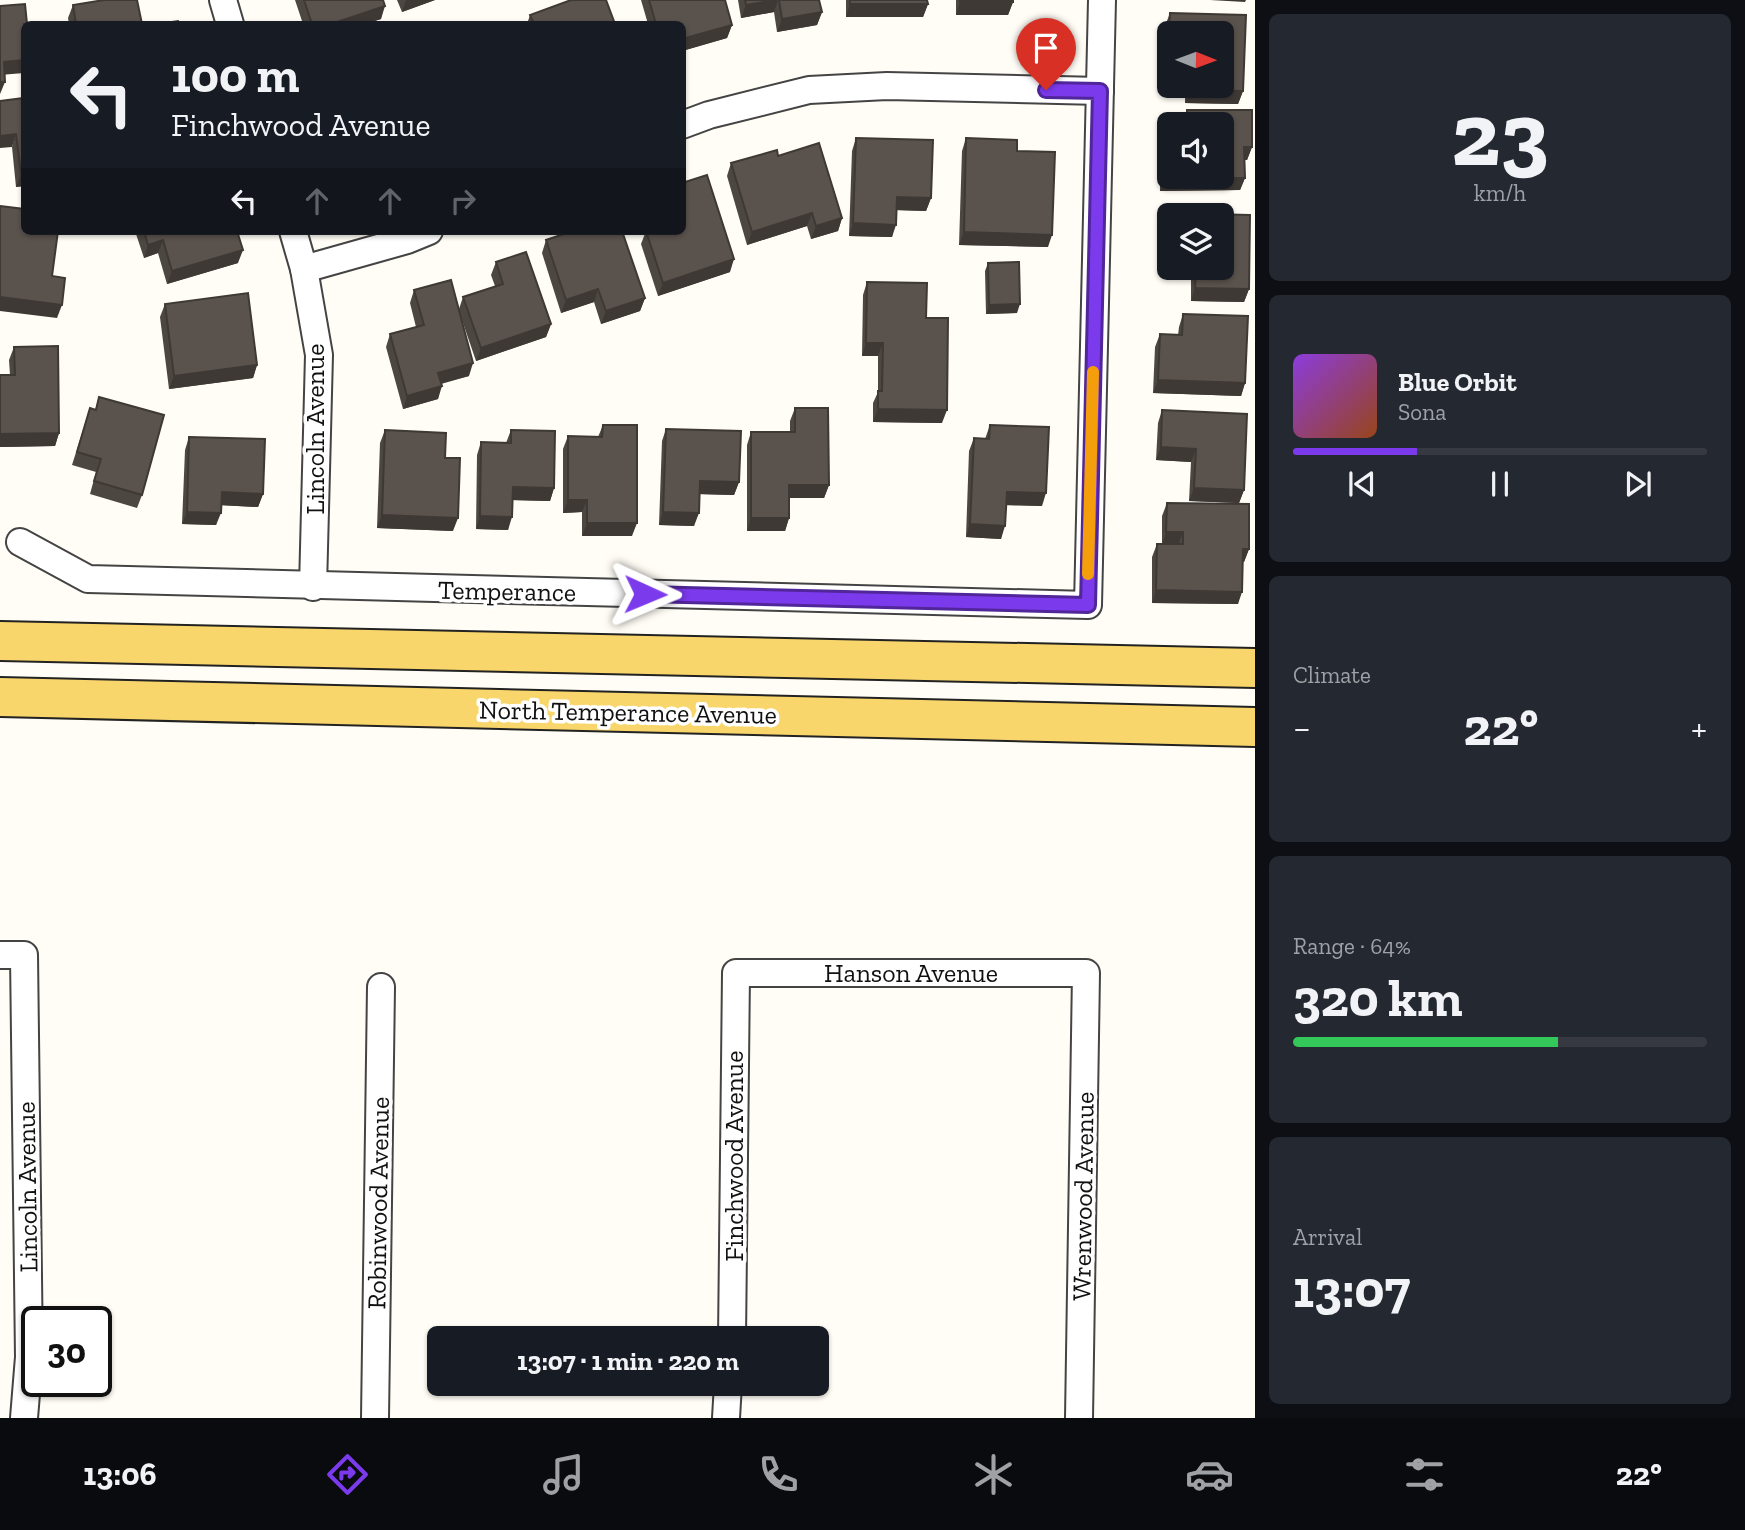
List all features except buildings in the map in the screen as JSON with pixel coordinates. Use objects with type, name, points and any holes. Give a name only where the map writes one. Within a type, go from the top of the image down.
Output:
[{"type":"main road","points":[[0,641],[1255,668]]},
{"type":"main road","name":"North Temperance Avenue","points":[[0,697],[1255,727]]},
{"type":"street","points":[[223,0],[229,21]]},
{"type":"street","points":[[686,124],[709,115],[809,90],[887,86],[1100,91],[1102,0]]},
{"type":"street","name":"Temperance","points":[[20,542],[88,579],[313,587],[1088,605],[1100,91]]},
{"type":"street","name":"Lincoln Avenue","points":[[294,235],[304,269],[319,355],[313,587]]},
{"type":"street","points":[[304,269],[419,235]]},
{"type":"street","name":"Lincoln Avenue","points":[[12,955],[29,1343],[16,1415]]},
{"type":"street","name":"Hanson Avenue","points":[[736,973],[1086,973]]},
{"type":"street","name":"Finchwood Avenue","points":[[732,1326],[736,973]]},
{"type":"street","name":"Wrenwood Avenue","points":[[1079,1418],[1086,973]]},
{"type":"street","name":"Robinwood Avenue","points":[[375,1418],[381,987]]},
{"type":"street","points":[[726,1418],[727,1396]]},
{"type":"slow traffic","points":[[1088,574],[1093,372]]},
{"type":"route","points":[[645,594],[1088,605],[1100,91],[1046,90]]}]
